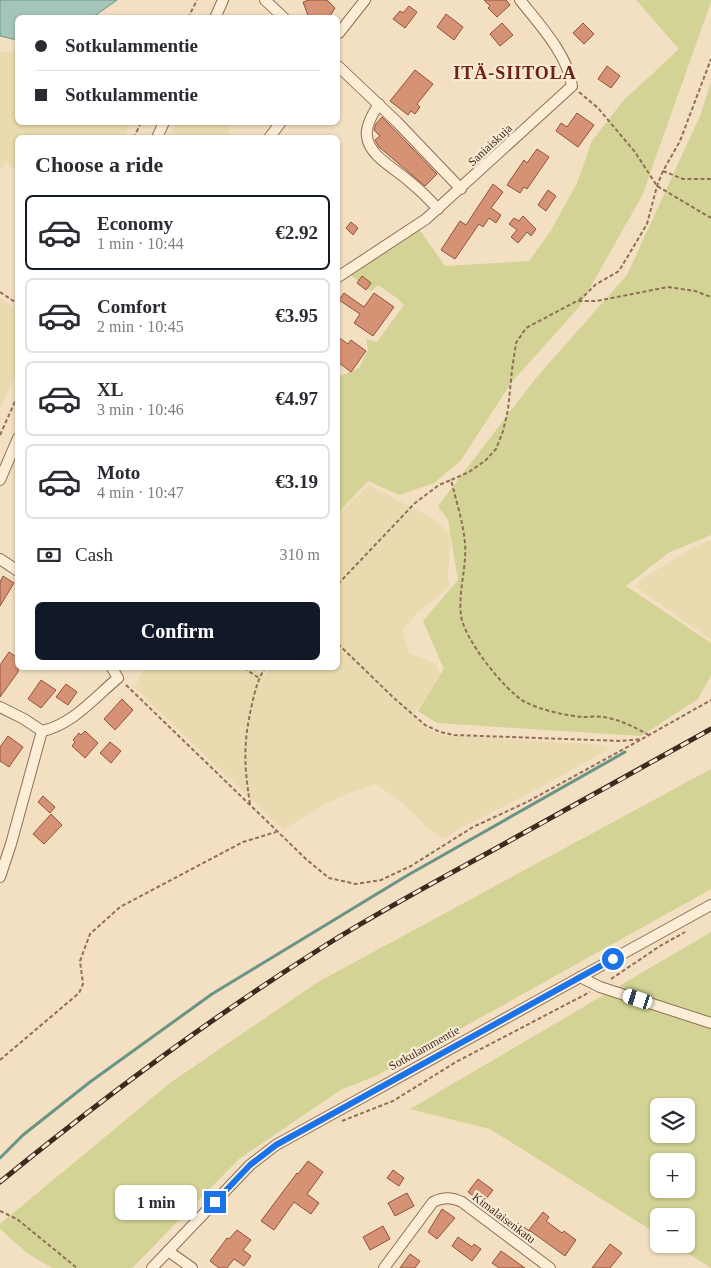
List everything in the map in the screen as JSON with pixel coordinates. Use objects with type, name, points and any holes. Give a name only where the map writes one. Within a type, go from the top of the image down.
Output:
[{"type":"street","points":[[216,15],[223,0]]},
{"type":"street","points":[[265,0],[281,15]]},
{"type":"street","points":[[340,32],[365,0]]},
{"type":"street","points":[[520,0],[552,40],[571,76],[572,86]]},
{"type":"street","points":[[340,68],[379,104],[461,189]]},
{"type":"street","name":"Saniaiskuja","points":[[340,276],[426,219],[572,86]]},
{"type":"street","points":[[379,104],[369,121],[366,136],[370,147],[426,196],[438,209]]},
{"type":"street","points":[[0,480],[15,445]]},
{"type":"street","points":[[0,559],[15,569]]},
{"type":"street","points":[[0,707],[42,731],[56,728],[118,678],[113,670]]},
{"type":"street","points":[[0,877],[42,731]]},
{"type":"street","name":"Sotkulammentie","points":[[152,1268],[250,1165],[276,1145],[711,905]]},
{"type":"street","points":[[580,977],[600,987],[711,1023]]},
{"type":"street","name":"Kimalaisenkatu","points":[[384,1268],[433,1202],[443,1198],[452,1198],[462,1202],[550,1268]]},
{"type":"street","points":[[168,1251],[192,1268]]},
{"type":"path","points":[[190,15],[197,0]]},
{"type":"path","points":[[340,582],[415,503],[439,485],[469,472],[486,460],[496,449],[508,410],[516,343],[526,328],[577,301],[595,285],[619,271],[647,224],[657,186],[680,141],[711,59]]},
{"type":"path","points":[[572,86],[598,108],[635,152],[657,186],[711,218]]},
{"type":"path","points":[[663,171],[683,179],[711,179]]},
{"type":"path","points":[[577,301],[596,301],[668,288],[695,292],[711,297]]},
{"type":"path","points":[[0,292],[15,302]]},
{"type":"path","points":[[0,435],[15,402]]},
{"type":"path","points":[[451,480],[464,541],[465,558],[460,602],[461,617],[464,627],[490,669],[525,702],[562,715],[602,716],[618,720],[649,735]]},
{"type":"path","points":[[340,646],[394,699],[424,725],[440,732],[454,735],[621,741],[642,739]]},
{"type":"path","points":[[247,670],[259,678]]},
{"type":"path","points":[[250,805],[244,756],[245,740],[259,678],[264,670]]},
{"type":"path","points":[[118,678],[307,860],[329,878],[356,884],[381,880],[411,866],[473,827],[527,802],[711,700]]},
{"type":"path","points":[[0,1060],[79,993],[83,984],[80,961],[87,940],[90,934],[103,921],[120,907],[243,842],[276,832]]},
{"type":"path","points":[[337,1123],[393,1101],[456,1062],[600,987],[660,946],[686,932]]},
{"type":"path","points":[[0,1211],[17,1219],[77,1268]]},
{"type":"shaded area","points":[[0,0],[117,0],[96,15],[15,15],[15,40],[0,36]]},
{"type":"shaded area","points":[[0,52],[15,53],[15,125],[130,125],[125,135],[15,135],[15,169],[6,162],[0,170]]},
{"type":"shaded area","points":[[175,125],[230,125],[230,135],[169,135]]},
{"type":"shaded area","points":[[0,298],[15,309],[15,376],[0,408]]},
{"type":"shaded area","points":[[369,485],[434,519],[451,534],[449,588],[417,613],[402,631],[409,653],[434,663],[442,676],[412,716],[428,729],[441,735],[592,744],[611,748],[443,839],[429,829],[401,802],[376,784],[354,791],[323,805],[283,830],[134,687],[145,670],[256,670],[265,677],[269,670],[340,670],[340,512]]},
{"type":"shaded area","points":[[711,540],[711,640],[635,586],[640,583],[639,581],[690,549]]},
{"type":"green space","points":[[636,0],[711,0],[711,2],[642,196],[579,307],[511,383],[461,460],[434,483],[399,495],[368,481],[340,511],[340,376],[359,368],[368,350],[366,339],[377,342],[404,305],[378,285],[371,291],[349,274],[419,229],[445,266],[529,261],[550,232],[577,183],[592,141],[623,101],[679,49]]},
{"type":"green space","points":[[711,82],[711,535],[668,553],[626,586],[711,643],[711,675],[698,699],[641,736],[437,723],[418,711],[444,669],[423,621],[458,580],[448,520],[438,506],[536,378],[627,275],[700,116]]},
{"type":"green space","points":[[711,769],[711,889],[376,1076],[342,1089],[239,1159],[132,1268],[52,1268],[27,1253],[0,1229],[0,1224],[170,1083],[318,982]]},
{"type":"green space","points":[[711,932],[711,1268],[687,1253],[695,1253],[695,1208],[650,1208],[650,1229],[490,1129],[410,1109]]},
{"type":"building","points":[[327,0],[335,8],[331,15],[308,15],[303,2]]},
{"type":"building","points":[[484,0],[506,0],[510,5],[497,17],[488,8],[490,6]]},
{"type":"building","points":[[409,6],[417,12],[405,28],[393,19],[400,11],[403,13]]},
{"type":"building","points":[[446,14],[463,27],[454,40],[437,27]]},
{"type":"building","points":[[502,23],[513,35],[500,46],[490,34]]},
{"type":"building","points":[[583,23],[594,34],[584,44],[573,33]]},
{"type":"building","points":[[607,66],[620,76],[611,88],[598,79]]},
{"type":"building","points":[[415,70],[433,84],[417,104],[420,107],[415,114],[411,111],[408,115],[390,101]]},
{"type":"building","points":[[577,113],[594,125],[578,147],[556,131],[561,123],[567,127]]},
{"type":"building","points":[[382,117],[437,174],[425,186],[379,147],[375,140],[380,136],[374,130]]},
{"type":"building","points":[[537,149],[549,157],[527,189],[524,187],[520,193],[507,185],[524,160],[527,163]]},
{"type":"building","points":[[493,184],[503,192],[491,208],[501,215],[496,223],[489,218],[483,227],[479,224],[455,259],[441,250],[460,221],[466,225]]},
{"type":"building","points":[[548,190],[556,196],[546,211],[538,205]]},
{"type":"building","points":[[523,216],[536,229],[531,236],[527,232],[518,243],[511,237],[517,230],[509,224],[514,218],[519,221]]},
{"type":"building","points":[[351,222],[358,228],[353,235],[346,228]]},
{"type":"building","points":[[362,276],[371,283],[366,290],[357,283]]},
{"type":"building","points":[[344,293],[364,307],[374,293],[394,307],[373,336],[354,323],[360,314],[340,301]]},
{"type":"building","points":[[340,338],[348,344],[351,340],[366,351],[351,372],[340,364]]},
{"type":"building","points":[[3,576],[14,583],[0,606],[0,582]]},
{"type":"building","points":[[9,652],[15,656],[15,670],[18,670],[18,672],[0,697],[0,665]]},
{"type":"building","points":[[41,680],[56,690],[41,708],[28,699]]},
{"type":"building","points":[[66,684],[77,692],[68,705],[56,697]]},
{"type":"building","points":[[122,699],[133,710],[115,730],[104,719]]},
{"type":"building","points":[[85,731],[98,743],[85,758],[72,746],[75,742],[73,740],[79,733],[81,735]]},
{"type":"building","points":[[8,736],[23,747],[9,767],[0,761],[0,747]]},
{"type":"building","points":[[110,742],[121,751],[111,763],[100,753]]},
{"type":"building","points":[[43,796],[55,807],[50,813],[38,802]]},
{"type":"building","points":[[51,814],[62,825],[44,844],[33,834]]},
{"type":"building","points":[[308,1161],[323,1172],[307,1194],[319,1203],[311,1214],[294,1202],[274,1230],[261,1221]]},
{"type":"building","points":[[393,1170],[404,1178],[399,1186],[387,1178]]},
{"type":"building","points":[[478,1179],[493,1190],[483,1203],[468,1192]]},
{"type":"building","points":[[407,1193],[414,1206],[395,1216],[388,1203]]},
{"type":"building","points":[[442,1209],[455,1218],[437,1239],[428,1232]]},
{"type":"building","points":[[543,1212],[549,1217],[546,1221],[562,1233],[564,1231],[576,1240],[565,1256],[529,1230]]},
{"type":"building","points":[[518,1223],[531,1232],[525,1241],[512,1231]]},
{"type":"building","points":[[383,1226],[390,1239],[370,1250],[363,1237]]},
{"type":"building","points":[[237,1230],[251,1240],[243,1250],[251,1256],[244,1266],[234,1259],[227,1268],[219,1268],[210,1261],[227,1238],[229,1239]]},
{"type":"building","points":[[458,1237],[472,1247],[474,1244],[481,1249],[472,1261],[452,1246]]},
{"type":"building","points":[[610,1244],[622,1253],[610,1268],[592,1268]]},
{"type":"building","points":[[501,1251],[525,1268],[499,1268],[492,1263]]},
{"type":"building","points":[[410,1254],[420,1261],[415,1268],[400,1268]]},
{"type":"waterway","points":[[0,1158],[23,1135],[90,1082],[212,994],[408,875],[625,752]]},
{"type":"railway","points":[[0,1182],[79,1119],[200,1029],[326,945],[404,899],[711,729]]},
{"type":"district","name":"ITÄ-SIITOLA","points":[[515,73]]},
{"type":"route","points":[[215,1202],[250,1165],[264,1153],[294,1134],[613,959]]}]
